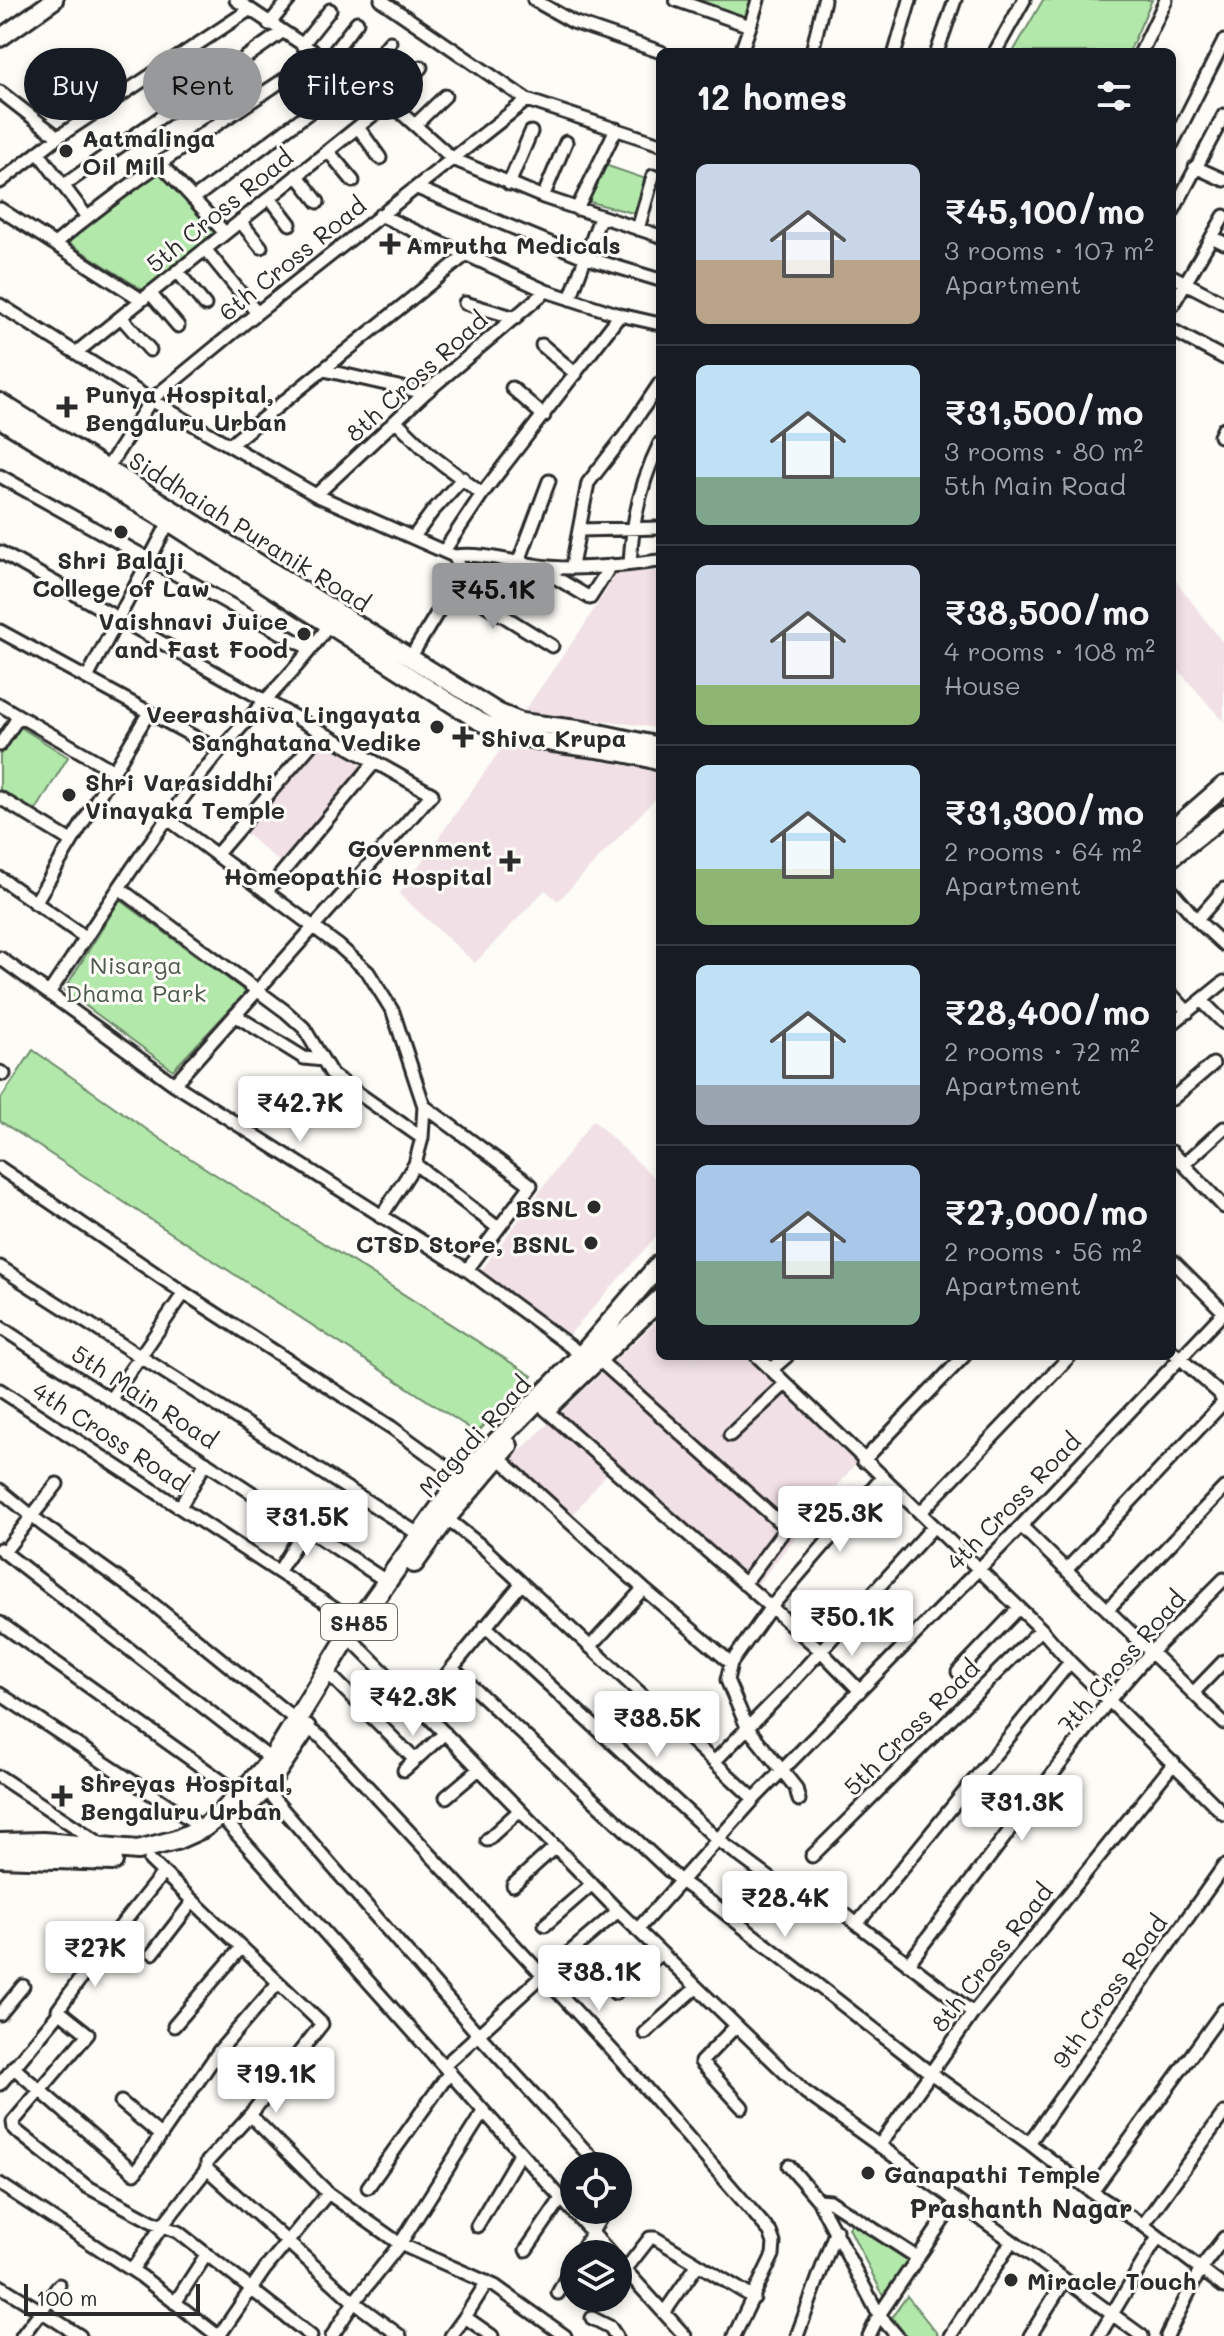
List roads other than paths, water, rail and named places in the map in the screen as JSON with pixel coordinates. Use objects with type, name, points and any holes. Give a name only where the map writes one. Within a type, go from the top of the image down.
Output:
[{"type":"main road","points":[[0,38],[54,0]]},
{"type":"main road","name":"Siddhaiah Puranik Road","points":[[0,402],[497,730],[524,739],[656,761]]},
{"type":"main road","name":"Siddhaiah Puranik Road","points":[[0,419],[333,620],[410,658],[499,713],[521,722],[585,730],[656,745]]},
{"type":"main road","points":[[1176,828],[1224,786]]},
{"type":"main road","points":[[1176,853],[1224,815]]},
{"type":"main road","name":"Magadi Road","points":[[0,1843],[43,1842],[157,1866],[228,1824],[265,1789],[358,1624],[386,1581],[545,1409],[590,1357],[656,1269]]},
{"type":"main road","name":"Magadi Road","points":[[0,1857],[110,1855],[176,1840],[203,1828],[241,1795],[302,1724],[334,1679],[461,1478],[590,1357],[656,1302]]},
{"type":"street","points":[[236,0],[307,48]]},
{"type":"street","points":[[269,24],[289,0]]},
{"type":"street","points":[[381,0],[527,100],[656,143]]},
{"type":"street","points":[[534,0],[573,22],[656,50]]},
{"type":"street","points":[[676,0],[750,26]]},
{"type":"street","points":[[742,48],[758,0]]},
{"type":"street","points":[[813,48],[824,0]]},
{"type":"street","points":[[896,48],[910,0]]},
{"type":"street","points":[[938,48],[955,0]]},
{"type":"street","points":[[997,48],[1024,0]]},
{"type":"street","points":[[1143,48],[1166,0]]},
{"type":"street","points":[[0,182],[58,137],[249,10]]},
{"type":"street","points":[[302,45],[330,10]]},
{"type":"street","points":[[332,48],[357,22]]},
{"type":"street","points":[[64,185],[282,32]]},
{"type":"street","points":[[1176,136],[1224,41]]},
{"type":"street","points":[[385,48],[390,42]]},
{"type":"street","points":[[56,243],[160,163],[278,87]]},
{"type":"street","points":[[0,92],[58,137]]},
{"type":"street","points":[[416,124],[445,96]]},
{"type":"street","name":"6th Cross Road","points":[[106,470],[151,400],[527,100]]},
{"type":"street","points":[[1176,205],[1224,115]]},
{"type":"street","points":[[193,199],[301,120]]},
{"type":"street","name":"5th Cross Road","points":[[77,352],[367,120]]},
{"type":"street","points":[[411,120],[453,159],[543,197],[656,235]]},
{"type":"street","points":[[358,127],[380,158]]},
{"type":"street","points":[[577,209],[616,129]]},
{"type":"street","points":[[509,184],[531,132]]},
{"type":"street","points":[[543,197],[566,142]]},
{"type":"street","points":[[328,151],[353,181]]},
{"type":"street","points":[[38,152],[87,217]]},
{"type":"street","points":[[160,163],[225,233]]},
{"type":"street","points":[[1195,167],[1224,180]]},
{"type":"street","points":[[297,175],[318,202]]},
{"type":"street","points":[[638,229],[653,176]]},
{"type":"street","points":[[417,188],[584,257],[656,279]]},
{"type":"street","points":[[270,198],[290,224]]},
{"type":"street","points":[[0,209],[146,296],[178,326]]},
{"type":"street","points":[[380,215],[546,291],[656,323]]},
{"type":"street","points":[[1176,300],[1224,216]]},
{"type":"street","points":[[570,299],[600,218]]},
{"type":"street","points":[[240,221],[261,247]]},
{"type":"street","points":[[1212,237],[1224,243]]},
{"type":"street","points":[[205,249],[257,313]]},
{"type":"street","points":[[231,444],[468,253]]},
{"type":"street","points":[[177,271],[205,305]]},
{"type":"street","points":[[1176,278],[1224,303]]},
{"type":"street","name":"8th Cross Road","points":[[316,495],[425,393],[546,291]]},
{"type":"street","points":[[465,303],[516,318]]},
{"type":"street","points":[[0,305],[151,400],[316,495],[449,554],[478,554],[536,566],[590,598],[611,565]]},
{"type":"street","points":[[449,554],[482,494],[620,315]]},
{"type":"street","points":[[121,317],[150,350]]},
{"type":"street","points":[[1176,332],[1224,358]]},
{"type":"street","points":[[542,345],[576,374]]},
{"type":"street","points":[[324,370],[425,393]]},
{"type":"street","points":[[512,388],[544,416]]},
{"type":"street","points":[[572,566],[588,483],[656,389]]},
{"type":"street","points":[[397,422],[432,456],[482,494]]},
{"type":"street","points":[[630,564],[631,529],[648,466],[656,451]]},
{"type":"street","points":[[0,476],[310,649]]},
{"type":"street","points":[[413,538],[463,478]]},
{"type":"street","points":[[519,561],[549,481]]},
{"type":"street","points":[[87,678],[169,522]]},
{"type":"street","points":[[580,530],[656,528]]},
{"type":"street","points":[[0,552],[432,794],[174,1084]]},
{"type":"street","points":[[410,658],[454,585],[460,567],[449,554]]},
{"type":"street","points":[[536,566],[656,561]]},
{"type":"street","points":[[454,585],[552,646]]},
{"type":"street","points":[[49,993],[168,819],[220,751],[267,701],[333,620]]},
{"type":"street","points":[[0,631],[220,751]]},
{"type":"street","points":[[0,705],[114,771]]},
{"type":"street","points":[[35,903],[149,712]]},
{"type":"street","points":[[0,745],[19,716]]},
{"type":"street","points":[[216,855],[322,732]]},
{"type":"street","points":[[266,892],[375,762]]},
{"type":"street","points":[[0,798],[71,841]]},
{"type":"street","points":[[168,819],[314,927],[368,972],[393,1012],[424,1106],[422,1138],[415,1164],[381,1217]]},
{"type":"street","points":[[0,878],[86,938]]},
{"type":"street","points":[[119,888],[304,1028],[332,1075],[422,1138]]},
{"type":"street","points":[[1197,920],[1224,889]]},
{"type":"street","points":[[1176,896],[1224,945]]},
{"type":"street","points":[[0,958],[174,1084],[467,1270],[590,1357],[786,1528],[744,1584]]},
{"type":"street","points":[[1176,1021],[1224,982]]},
{"type":"street","points":[[1176,999],[1188,1012]]},
{"type":"street","points":[[1202,1001],[1224,1023]]},
{"type":"street","points":[[235,1015],[304,1058],[323,1060]]},
{"type":"street","points":[[1176,1096],[1213,1064]]},
{"type":"street","points":[[424,1106],[531,1185],[467,1270]]},
{"type":"street","points":[[1184,1164],[1224,1128]]},
{"type":"street","points":[[1176,1156],[1223,1204]]},
{"type":"street","points":[[415,1164],[498,1228]]},
{"type":"street","points":[[0,1168],[184,1293],[391,1427],[461,1478]]},
{"type":"street","points":[[1176,1264],[1224,1312]]},
{"type":"street","points":[[0,1267],[425,1538]]},
{"type":"street","points":[[110,1400],[184,1293]]},
{"type":"street","name":"4th Cross Road","points":[[1176,1355],[1224,1312]]},
{"type":"street","name":"5th Main Road","points":[[2,1332],[386,1581]]},
{"type":"street","points":[[1067,1569],[1223,1403],[1219,1393],[1176,1355]]},
{"type":"street","points":[[761,1360],[1041,1629],[1070,1662],[1224,1814]]},
{"type":"street","points":[[771,1370],[782,1360]]},
{"type":"street","points":[[863,1461],[960,1360]]},
{"type":"street","points":[[920,1513],[1066,1360]]},
{"type":"street","name":"4th Cross Road","points":[[637,1930],[754,1799],[1021,1526],[1171,1360]]},
{"type":"street","points":[[730,1435],[785,1384]]},
{"type":"street","name":"4th Cross Road","points":[[0,1390],[358,1624]]},
{"type":"street","points":[[545,1409],[820,1650],[860,1691]]},
{"type":"street","points":[[498,1457],[643,1589],[731,1663]]},
{"type":"street","points":[[180,1507],[206,1462]]},
{"type":"street","points":[[799,1800],[796,1788],[747,1727],[727,1680],[731,1663],[771,1607],[882,1478]]},
{"type":"street","points":[[57,1484],[2,1551],[272,1760]]},
{"type":"street","points":[[1108,1609],[1224,1488]]},
{"type":"street","points":[[0,1490],[148,1600],[322,1738],[623,2062],[770,2232],[774,2243],[773,2255],[734,2336]]},
{"type":"street","points":[[446,1518],[485,1549],[754,1799]]},
{"type":"street","points":[[1021,1526],[1224,1723]]},
{"type":"street","points":[[714,1762],[785,1690],[933,1527]]},
{"type":"street","points":[[279,1571],[305,1528]]},
{"type":"street","name":"7th Cross Road","points":[[908,1964],[1109,1700],[1151,1652],[1224,1579]]},
{"type":"street","points":[[420,1708],[521,1584]]},
{"type":"street","points":[[590,1647],[643,1589]]},
{"type":"street","points":[[958,1672],[1019,1608]]},
{"type":"street","points":[[0,1623],[241,1795]]},
{"type":"street","points":[[485,1626],[717,1839],[814,1911]]},
{"type":"street","name":"5th Cross Road","points":[[812,1856],[1041,1629]]},
{"type":"street","points":[[355,1643],[637,1930],[805,2092],[1142,2336]]},
{"type":"street","points":[[1194,1692],[1224,1661]]},
{"type":"street","points":[[857,1924],[1070,1662]]},
{"type":"street","points":[[452,1668],[679,1880],[929,2072],[1224,2287]]},
{"type":"street","points":[[334,1679],[415,1760]]},
{"type":"street","points":[[0,1694],[203,1828]]},
{"type":"street","points":[[404,1770],[445,1733]]},
{"type":"street","name":"8th Cross Road","points":[[879,2146],[973,2013],[1174,1763]]},
{"type":"street","points":[[446,1797],[479,1769]]},
{"type":"street","points":[[0,1777],[110,1855]]},
{"type":"street","points":[[265,1789],[478,2034],[586,2152]]},
{"type":"street","points":[[487,1840],[520,1810]]},
{"type":"street","points":[[228,1824],[560,2198]]},
{"type":"street","points":[[513,1885],[555,1847]]},
{"type":"street","points":[[0,2084],[59,2013],[58,2010],[157,1866],[322,2024],[250,2115],[207,2162],[207,2169],[132,2270]]},
{"type":"street","name":"9th Cross Road","points":[[1029,2143],[1224,1866]]},
{"type":"street","points":[[545,1925],[592,1884]]},
{"type":"street","points":[[825,1898],[973,2013]]},
{"type":"street","points":[[153,1953],[193,1901]]},
{"type":"street","points":[[368,2187],[448,2069],[478,2034],[618,1911]]},
{"type":"street","points":[[174,2026],[241,1948]]},
{"type":"street","points":[[615,1993],[661,1953]]},
{"type":"street","points":[[13,2067],[135,2173],[219,2051],[278,1983]]},
{"type":"street","points":[[0,2014],[23,1986]]},
{"type":"street","points":[[645,2033],[696,1988]]},
{"type":"street","points":[[58,2010],[88,2034],[13,2122],[14,2129],[86,2186],[178,2232],[311,2336]]},
{"type":"street","points":[[1092,2192],[1224,2010]]},
{"type":"street","points":[[736,2026],[701,2062],[742,2107]]},
{"type":"street","points":[[121,2102],[160,2135]]},
{"type":"street","points":[[332,2336],[354,2302],[400,2244],[483,2112]]},
{"type":"street","points":[[1143,2225],[1224,2113]]},
{"type":"street","points":[[250,2115],[328,2193],[400,2244],[487,2282],[565,2336]]},
{"type":"street","points":[[477,2226],[520,2153]]},
{"type":"street","points":[[789,2166],[818,2200],[879,2315],[897,2336]]},
{"type":"street","points":[[207,2169],[354,2302],[400,2336]]},
{"type":"street","points":[[0,2184],[132,2270],[218,2336],[287,2241],[328,2193]]},
{"type":"street","points":[[526,2250],[560,2200]]},
{"type":"street","points":[[818,2200],[830,2201],[918,2258]]},
{"type":"street","points":[[869,2336],[879,2315],[956,2201]]},
{"type":"street","points":[[583,2224],[598,2240]]},
{"type":"street","points":[[586,2240],[595,2224]]},
{"type":"street","points":[[797,2336],[836,2230]]},
{"type":"street","points":[[1099,2336],[1158,2237]]},
{"type":"street","points":[[632,2256],[650,2238],[655,2238],[754,2298]]},
{"type":"street","points":[[1167,2336],[1201,2268],[1224,2238]]},
{"type":"street","points":[[950,2336],[1012,2241]]},
{"type":"street","points":[[175,2303],[206,2255]]},
{"type":"street","points":[[664,2313],[698,2264]]},
{"type":"street","points":[[632,2277],[685,2336]]},
{"type":"street","points":[[1030,2336],[1064,2281]]},
{"type":"street","points":[[451,2336],[487,2282]]},
{"type":"street","points":[[22,2336],[59,2285]]},
{"type":"street","points":[[558,2293],[560,2289]]},
{"type":"street","points":[[2,2290],[80,2336]]},
{"type":"street","points":[[465,2317],[492,2336]]},
{"type":"street","points":[[592,2318],[610,2327],[616,2336]]},
{"type":"place","name":"Aatmalinga Oil Mill","points":[[66,151]]},
{"type":"place","name":"Amrutha Medicals","points":[[390,244]]},
{"type":"place","name":"Punya Hospital, Bengaluru Urban","points":[[67,407]]},
{"type":"place","name":"Shri Balaji College of Law","points":[[121,532]]},
{"type":"place","name":"Vaishnavi Juice and Fast Food","points":[[304,634]]},
{"type":"place","name":"Veerashaiva Lingayata Sanghatana Vedike","points":[[437,727]]},
{"type":"place","name":"Shiva Krupa","points":[[463,737]]},
{"type":"place","name":"Shri Varasiddhi Vinayaka Temple","points":[[69,795]]},
{"type":"place","name":"Government Homeopathic Hospital","points":[[510,861]]},
{"type":"place","name":"BSNL","points":[[594,1207]]},
{"type":"place","name":"CTSD Store, BSNL","points":[[591,1243]]},
{"type":"place","name":"Shreyas Hospital, Bengaluru Urban","points":[[62,1796]]},
{"type":"place","name":"Ganapathi Temple","points":[[868,2173]]},
{"type":"place","name":"Miracle Touch","points":[[1011,2280]]},
{"type":"district","name":"Prashanth Nagar","points":[[1021,2208]]},
{"type":"park label","name":"Nisarga Dhama Park","points":[[136,978]]}]
